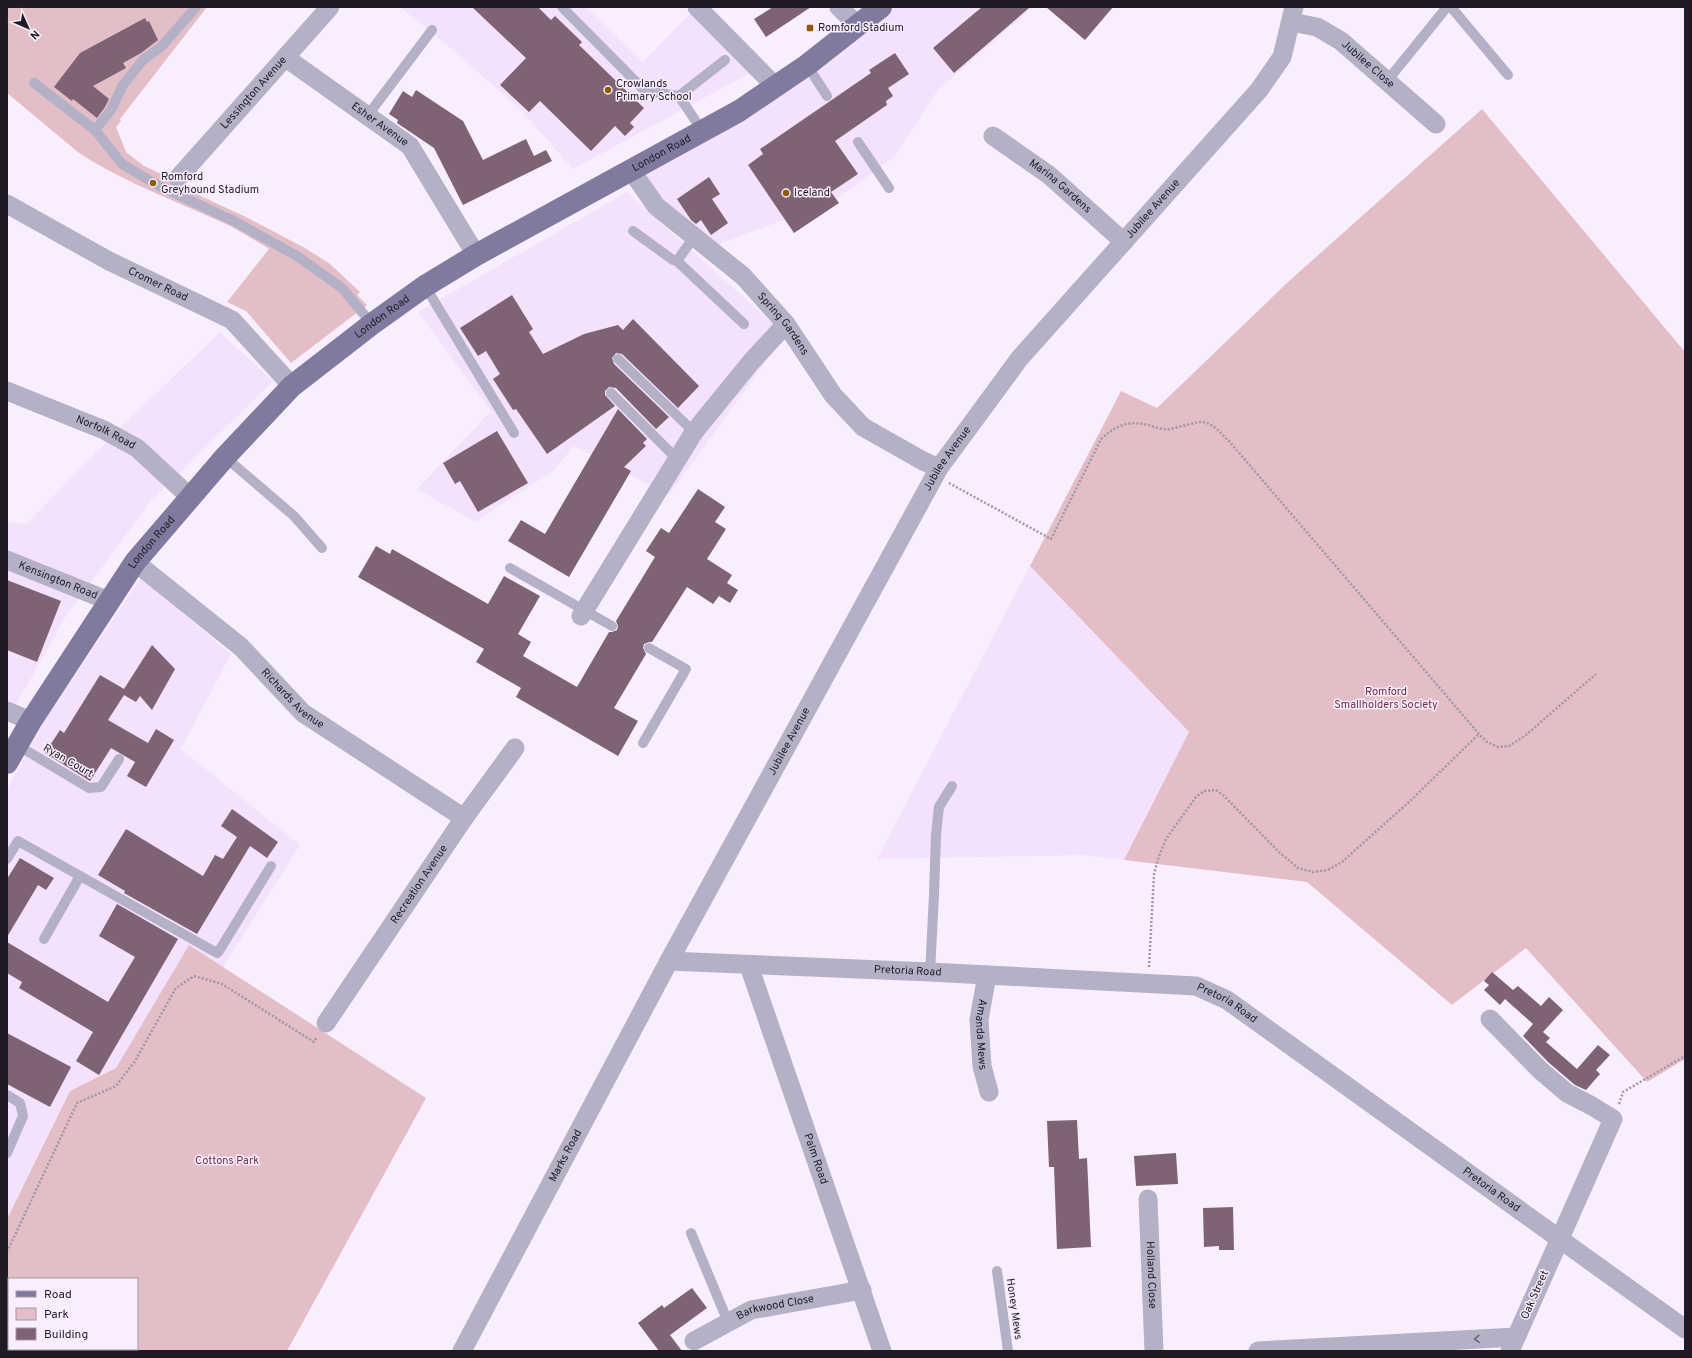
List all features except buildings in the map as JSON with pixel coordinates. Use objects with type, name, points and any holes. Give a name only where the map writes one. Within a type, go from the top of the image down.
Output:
[{"type":"main road","name":"London Road","points":[[12,754],[31,721],[135,562],[225,457],[292,386],[372,324],[425,286],[476,254],[703,132],[739,111],[807,65],[881,7]]},
{"type":"street","name":"Lessington Avenue","points":[[178,178],[330,7]]},
{"type":"street","points":[[697,7],[776,87]]},
{"type":"street","points":[[839,7],[858,26]]},
{"type":"street","name":"Jubilee Close","points":[[1293,14],[1341,41],[1436,124]]},
{"type":"street","name":"Jubilee Avenue","points":[[669,961],[936,472],[1019,359],[1260,90],[1282,57],[1293,14]]},
{"type":"street","name":"Esher Avenue","points":[[286,58],[410,146],[476,254]]},
{"type":"street","name":"Marina Gardens","points":[[993,136],[1049,175],[1124,242]]},
{"type":"street","name":"Spring Gardens","points":[[632,170],[656,206],[743,276],[786,324],[833,395],[863,427],[923,461],[936,472]]},
{"type":"street","name":"Cromer Road","points":[[7,204],[109,261],[232,320],[292,386]]},
{"type":"street","points":[[583,613],[694,432],[746,368],[786,324]]},
{"type":"street","name":"Norfolk Road","points":[[7,391],[104,430],[136,448],[190,497]]},
{"type":"street","name":"Kensington Road","points":[[7,560],[109,601]]},
{"type":"street","name":"Richards Avenue","points":[[135,562],[240,647],[303,713],[464,818]]},
{"type":"street","points":[[7,711],[31,721]]},
{"type":"street","name":"Recreation Avenue","points":[[326,1023],[464,818],[515,748]]},
{"type":"street","name":"Pretoria Road","points":[[669,961],[749,966],[930,972],[1196,986],[1227,1000],[1684,1326]]},
{"type":"street","name":"Marks Road","points":[[462,1351],[669,961]]},
{"type":"street","name":"Palm Road","points":[[749,966],[882,1351]]},
{"type":"street","name":"Amanda Mews","points":[[987,975],[979,1020],[982,1066],[989,1092]]},
{"type":"street","points":[[1490,1019],[1540,1070],[1567,1093],[1613,1119]]},
{"type":"street","name":"Oak Street","points":[[1513,1344],[1613,1119]]},
{"type":"street","name":"Holland Close","points":[[1148,1199],[1154,1351]]},
{"type":"street","name":"Barkwood Close","points":[[694,1341],[751,1310],[862,1290]]},
{"type":"street","points":[[1258,1351],[1513,1344]]},
{"type":"lane","points":[[95,130],[111,110],[123,85],[143,60],[162,46],[196,7]]},
{"type":"lane","points":[[562,7],[645,91],[679,96],[725,60]]},
{"type":"lane","points":[[1387,81],[1447,7]]},
{"type":"lane","points":[[1451,7],[1508,75]]},
{"type":"lane","points":[[368,115],[432,30]]},
{"type":"lane","points":[[807,65],[827,96]]},
{"type":"lane","points":[[34,82],[95,130],[122,164],[159,186],[234,221],[290,252],[324,274],[342,288],[372,324]]},
{"type":"lane","points":[[679,96],[703,132]]},
{"type":"lane","points":[[858,142],[889,188]]},
{"type":"lane","points":[[633,231],[673,260],[677,261],[744,324]]},
{"type":"lane","points":[[677,261],[694,237]]},
{"type":"lane","points":[[425,286],[514,433]]},
{"type":"lane","points":[[618,359],[694,432]]},
{"type":"lane","points":[[611,393],[677,459]]},
{"type":"lane","points":[[225,457],[294,516],[322,548]]},
{"type":"lane","points":[[510,568],[583,613],[612,626]]},
{"type":"lane","points":[[643,743],[686,669],[649,648]]},
{"type":"lane","name":"Ryan Court","points":[[12,754],[89,788],[101,787],[119,759]]},
{"type":"lane","points":[[930,972],[936,834],[939,807],[952,786]]},
{"type":"lane","points":[[7,859],[18,841],[217,953],[271,866]]},
{"type":"lane","points":[[44,939],[80,876]]},
{"type":"lane","points":[[7,1095],[20,1103],[23,1116],[7,1152]]},
{"type":"lane","points":[[690,1232],[728,1322]]},
{"type":"lane","name":"Honey Mews","points":[[997,1271],[1008,1351]]},
{"type":"path","points":[[936,472],[1051,539],[1101,439],[1112,429],[1128,423],[1144,424],[1165,429],[1181,428],[1201,421],[1213,425],[1229,441],[1487,742],[1498,747],[1509,746],[1526,735],[1596,674]]},
{"type":"path","points":[[1148,984],[1154,874],[1166,839],[1196,797],[1204,791],[1216,790],[1224,796],[1280,853],[1298,868],[1313,872],[1328,870],[1342,862],[1479,734]]},
{"type":"path","points":[[7,1252],[77,1103],[116,1086],[135,1061],[176,988],[194,976],[222,984],[314,1042],[326,1023]]},
{"type":"path","points":[[1613,1119],[1623,1092],[1685,1056]]},
{"type":"shaded area","name":"Crowlands Primary School","points":[[400,7],[586,7],[643,62],[691,13],[752,72],[573,169],[520,109],[447,45]]},
{"type":"shaded area","points":[[881,7],[1033,7],[937,91],[895,156],[834,201],[709,248],[631,170]]},
{"type":"shaded area","points":[[627,192],[772,323],[778,345],[669,495],[574,446],[553,471],[475,522],[417,489],[491,411],[418,312]]},
{"type":"shaded area","points":[[220,332],[273,381],[150,502],[64,619],[7,721],[7,522],[26,524],[122,426]]},
{"type":"shaded area","points":[[1030,566],[1189,733],[1124,860],[1082,855],[877,859]]},
{"type":"shaded area","points":[[141,578],[231,654],[181,749],[300,845],[223,967],[189,946],[116,1068],[70,1091],[7,1219],[7,790],[44,721]]},
{"type":"green space","name":"Romford Greyhound Stadium","points":[[7,7],[207,7],[120,119],[121,121],[116,127],[126,152],[144,166],[166,176],[164,179],[246,217],[305,248],[330,264],[360,292],[357,295],[367,305],[291,363],[246,311],[227,302],[269,249],[230,226],[134,183],[97,164],[79,153],[7,93]]},
{"type":"green space","name":"Romford Smallholders Society","points":[[1482,109],[1685,352],[1685,1059],[1647,1082],[1526,948],[1452,1005],[1307,882],[1124,860],[1189,732],[1030,566],[1121,391],[1157,408],[1288,282]]},
{"type":"green space","name":"Cottons Park","points":[[189,945],[426,1098],[287,1351],[7,1351],[7,1219],[70,1091],[116,1068]]},
{"type":"place","name":"Romford Stadium","points":[[810,28]]},
{"type":"place","name":"Crowlands Primary School","points":[[608,90]]},
{"type":"place","name":"Romford Greyhound Stadium","points":[[153,183]]},
{"type":"place","name":"Iceland","points":[[786,193]]}]
